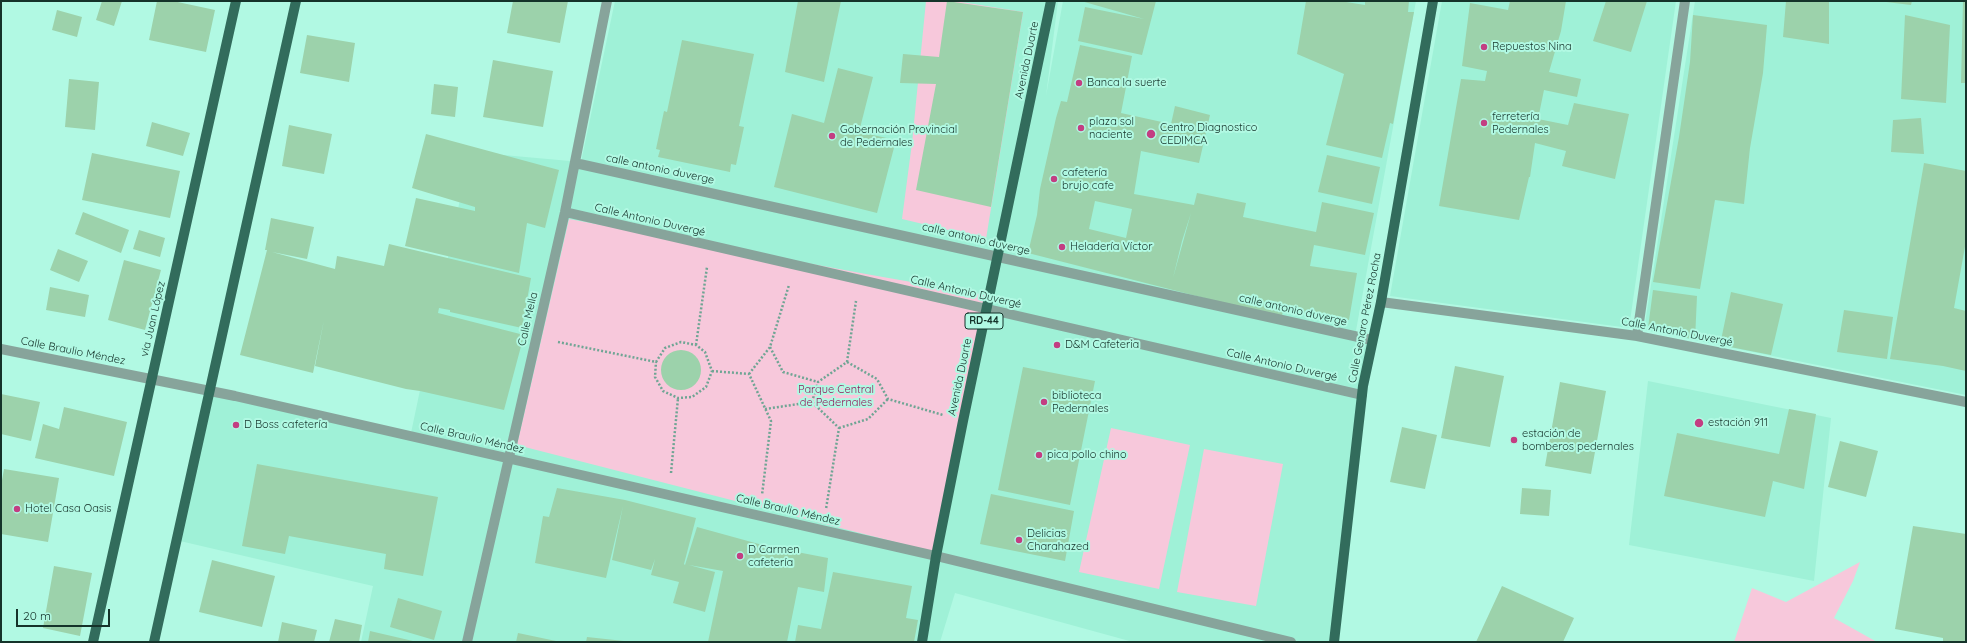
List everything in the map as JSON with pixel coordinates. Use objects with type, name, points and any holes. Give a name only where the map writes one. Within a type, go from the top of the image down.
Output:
[{"type":"main road","name":"via Juan López","points":[[93,642],[236,1]]},
{"type":"main road","points":[[154,642],[296,1]]},
{"type":"main road","name":"Avenida Duarte","points":[[922,642],[936,556],[963,421],[1051,1]]},
{"type":"main road","name":"Calle Genaro Pérez Rocha","points":[[1334,642],[1362,395],[1372,340],[1381,302],[1433,1]]},
{"type":"street","name":"Calle Mella","points":[[467,642],[565,212],[607,1]]},
{"type":"street","points":[[1637,336],[1685,1]]},
{"type":"street","name":"calle antonio duverge","points":[[575,163],[1372,340]]},
{"type":"street","name":"Calle Antonio Duvergé","points":[[565,212],[1362,395]]},
{"type":"street","name":"Calle Antonio Duvergé","points":[[1381,302],[1637,336],[1966,402]]},
{"type":"street","name":"Calle Braulio Méndez","points":[[1,349],[209,390],[936,556],[1291,642]]},
{"type":"path","points":[[696,346],[710,246]]},
{"type":"path","points":[[749,374],[770,346],[793,264]]},
{"type":"path","points":[[812,402],[818,382],[847,362],[861,280]]},
{"type":"path","points":[[536,337],[656,362]]},
{"type":"path","points":[[681,342],[696,346],[704,352],[712,371],[706,387],[692,397],[678,398],[663,391],[655,377],[656,362],[665,348],[681,342]]},
{"type":"path","points":[[770,346],[784,372],[818,382]]},
{"type":"path","points":[[847,362],[877,379],[888,399],[963,421]]},
{"type":"path","points":[[712,371],[749,374]]},
{"type":"path","points":[[749,374],[770,421],[759,516]]},
{"type":"path","points":[[667,495],[678,398]]},
{"type":"path","points":[[839,428],[868,419],[888,399]]},
{"type":"path","points":[[765,409],[812,402]]},
{"type":"path","points":[[812,402],[839,428]]},
{"type":"path","points":[[823,531],[839,428]]},
{"type":"shaded area","points":[[615,1],[1058,1],[1046,96],[1063,1],[1416,1],[1355,336],[1372,340],[1331,642],[1133,642],[955,593],[940,642],[361,642],[373,586],[180,541],[211,389],[411,433],[470,152],[581,162]]},
{"type":"shaded area","points":[[1442,1],[1676,1],[1629,328],[1390,296]]},
{"type":"shaded area","points":[[1695,1],[1966,1],[1966,395],[1644,330]]},
{"type":"shaded area","points":[[1648,381],[1831,418],[1814,581],[1629,545]]},
{"type":"green space","points":[[926,1],[955,1],[1023,12],[986,239],[902,219],[912,143]]},
{"type":"green space","name":"Parque Central de Pedernales","points":[[569,219],[985,295],[934,552],[517,445]]},
{"type":"green space","points":[[1111,428],[1190,445],[1159,589],[1079,572]]},
{"type":"green space","points":[[1204,449],[1283,464],[1256,606],[1177,592]]},
{"type":"green space","points":[[1860,562],[1853,581],[1834,618],[1877,642],[1734,642],[1752,588],[1786,602]]},
{"type":"building","points":[[102,1],[122,1],[114,26],[96,20]]},
{"type":"building","points":[[157,1],[173,1],[215,10],[206,52],[149,40]]},
{"type":"building","points":[[513,1],[568,1],[560,43],[507,33]]},
{"type":"building","points":[[798,1],[841,1],[824,82],[785,72]]},
{"type":"building","points":[[947,1],[1023,12],[991,207],[916,190],[936,84],[900,83],[903,54],[939,57]]},
{"type":"building","points":[[1081,1],[1156,1],[1142,55],[1078,41],[1085,7],[1144,19]]},
{"type":"building","points":[[1306,1],[1340,1],[1365,5],[1365,1],[1409,1],[1408,12],[1414,12],[1393,124],[1390,123],[1382,158],[1326,145],[1344,74],[1297,54]]},
{"type":"building","points":[[1510,1],[1566,1],[1561,31],[1549,72],[1581,79],[1577,97],[1544,90],[1538,119],[1568,125],[1574,103],[1629,114],[1615,179],[1562,166],[1566,151],[1535,143],[1530,177],[1519,220],[1439,206],[1461,79],[1485,81],[1487,71],[1462,66],[1470,3],[1508,10]]},
{"type":"building","points":[[1606,1],[1647,1],[1631,52],[1593,41]]},
{"type":"building","points":[[1786,1],[1829,1],[1829,44],[1783,37]]},
{"type":"building","points":[[1878,1],[1912,1],[1911,5]]},
{"type":"building","points":[[1963,1],[1966,1],[1966,83],[1961,83]]},
{"type":"building","points":[[57,10],[82,17],[77,37],[52,30]]},
{"type":"building","points":[[1693,15],[1767,25],[1763,73],[1750,148],[1744,204],[1715,200],[1700,289],[1653,282],[1679,137],[1690,62]]},
{"type":"building","points":[[1905,15],[1950,25],[1946,103],[1901,99]]},
{"type":"building","points":[[307,35],[355,43],[349,82],[300,73]]},
{"type":"building","points":[[682,40],[754,54],[739,126],[744,127],[736,165],[731,164],[730,172],[658,157],[660,150],[656,149],[664,111],[667,112]]},
{"type":"building","points":[[1080,45],[1132,56],[1121,113],[1171,124],[1175,106],[1210,115],[1199,163],[1141,151],[1134,194],[1194,205],[1197,193],[1246,203],[1243,217],[1316,232],[1322,202],[1374,213],[1365,255],[1314,245],[1310,266],[1357,273],[1349,320],[1283,310],[1282,316],[1224,303],[1028,253],[1037,215],[1040,189],[1056,118],[1061,101],[1067,102]],"holes":[[[1095,201],[1132,209],[1126,238],[1089,229]],[[1191,213],[1173,278],[1182,241]]]},
{"type":"building","points":[[493,60],[553,71],[543,127],[483,117]]},
{"type":"building","name":"Gobernación Provincial de Pedernales","points":[[838,68],[873,77],[859,132],[896,140],[877,213],[774,187],[792,114],[824,123]]},
{"type":"building","points":[[69,79],[99,82],[95,130],[65,127]]},
{"type":"building","points":[[434,84],[458,87],[455,117],[431,114]]},
{"type":"building","points":[[1921,118],[1924,154],[1891,152],[1893,120]]},
{"type":"building","points":[[152,122],[190,133],[183,156],[146,146]]},
{"type":"building","points":[[289,125],[332,134],[324,174],[282,166]]},
{"type":"building","points":[[426,134],[559,170],[545,228],[527,223],[519,273],[405,246],[416,198],[475,211],[475,207],[412,188]]},
{"type":"building","points":[[92,153],[180,171],[170,218],[82,200]]},
{"type":"building","points":[[1327,155],[1380,167],[1372,204],[1318,192]]},
{"type":"building","points":[[1924,163],[1966,171],[1966,241],[1954,308],[1966,311],[1966,371],[1943,366],[1890,359]]},
{"type":"building","points":[[83,212],[129,230],[121,253],[75,234]]},
{"type":"building","points":[[271,218],[314,227],[307,259],[272,252],[335,269],[337,256],[384,266],[389,244],[531,278],[522,328],[450,312],[450,310],[439,308],[438,313],[524,335],[504,410],[406,389],[315,366],[324,320],[313,373],[240,355],[267,250],[265,250]]},
{"type":"building","points":[[139,230],[165,238],[160,257],[133,249]]},
{"type":"building","points":[[58,249],[88,261],[79,282],[50,270]]},
{"type":"building","points":[[124,260],[161,270],[145,330],[108,320]]},
{"type":"building","points":[[50,287],[89,295],[85,317],[46,310]]},
{"type":"building","points":[[1653,290],[1697,296],[1695,340],[1648,328]]},
{"type":"building","points":[[1731,292],[1783,304],[1771,355],[1720,345]]},
{"type":"building","points":[[1844,310],[1893,317],[1887,359],[1837,352]]},
{"type":"building","points":[[685,350],[692,353],[698,359],[701,370],[700,378],[692,387],[685,390],[677,390],[670,387],[662,378],[661,366],[664,359],[673,351]]},
{"type":"building","points":[[1455,366],[1504,376],[1490,447],[1441,438]]},
{"type":"building","points":[[1023,367],[1095,381],[1070,505],[998,490]]},
{"type":"building","points":[[1560,382],[1606,391],[1591,474],[1545,466]]},
{"type":"building","points":[[1,394],[40,402],[31,441],[1,434]]},
{"type":"building","points":[[64,407],[127,422],[114,476],[35,458],[43,424],[59,429]]},
{"type":"building","points":[[1789,409],[1816,414],[1804,489],[1773,481],[1765,517],[1664,496],[1677,433],[1779,454]]},
{"type":"building","points":[[1402,427],[1437,435],[1425,489],[1390,482]]},
{"type":"building","points":[[1840,441],[1878,451],[1866,497],[1828,487]]},
{"type":"building","points":[[257,464],[438,497],[423,576],[384,569],[386,554],[289,536],[285,554],[242,546]]},
{"type":"building","points":[[4,469],[59,478],[48,542],[1,534],[1,486]]},
{"type":"building","points":[[557,488],[625,500],[696,518],[684,564],[685,565],[697,527],[766,546],[828,558],[824,592],[798,587],[787,642],[708,642],[723,571],[689,565],[715,572],[705,612],[673,603],[679,582],[651,575],[655,559],[651,570],[612,560],[623,506],[606,578],[535,563],[543,516],[549,517]]},
{"type":"building","points":[[1522,488],[1551,490],[1549,516],[1520,514]]},
{"type":"building","points":[[991,494],[1074,511],[1065,561],[980,544]]},
{"type":"building","points":[[1913,526],[1966,534],[1966,642],[1943,642],[1943,638],[1895,629]]},
{"type":"building","points":[[212,560],[275,576],[262,627],[199,612]]},
{"type":"building","points":[[54,566],[92,573],[80,636],[43,628]]},
{"type":"building","points":[[833,572],[912,586],[906,618],[918,620],[914,642],[795,642],[798,625],[821,629]]},
{"type":"building","points":[[1502,586],[1574,618],[1563,642],[1476,642]]},
{"type":"building","points":[[398,598],[442,611],[434,640],[390,627]]},
{"type":"building","points":[[335,619],[362,625],[359,642],[329,642]]},
{"type":"building","points":[[282,622],[317,630],[314,642],[278,642]]},
{"type":"building","points":[[370,631],[413,641],[413,642],[368,642]]},
{"type":"building","points":[[518,633],[556,641],[556,642],[516,642]]},
{"type":"building","points":[[587,637],[624,641],[624,642],[586,642]]},
{"type":"place","name":"Repuestos Nina","points":[[1484,47]]},
{"type":"place","name":"Banca la suerte","points":[[1079,83]]},
{"type":"place","name":"ferretería Pedernales","points":[[1484,123]]},
{"type":"place","name":"plaza sol naciente","points":[[1081,128]]},
{"type":"place","name":"Centro Diagnostico CEDIMCA","points":[[1151,134]]},
{"type":"place","name":"Gobernación Provincial de Pedernales","points":[[832,136]]},
{"type":"place","name":"cafetería brujo cafe","points":[[1054,179]]},
{"type":"place","name":"Heladería Víctor","points":[[1062,247]]},
{"type":"place","name":"D&M Cafeteria","points":[[1057,345]]},
{"type":"place","name":"biblioteca Pedernales","points":[[1044,402]]},
{"type":"place","name":"estación 911","points":[[1699,423]]},
{"type":"place","name":"D Boss cafetería","points":[[236,425]]},
{"type":"place","name":"estación de bomberos pedernales","points":[[1514,440]]},
{"type":"place","name":"pica pollo chino","points":[[1039,455]]},
{"type":"place","name":"Hotel Casa Oasis","points":[[17,509]]},
{"type":"place","name":"Delicias Charahazed","points":[[1019,540]]},
{"type":"place","name":"D Carmen cafetería","points":[[740,556]]}]
